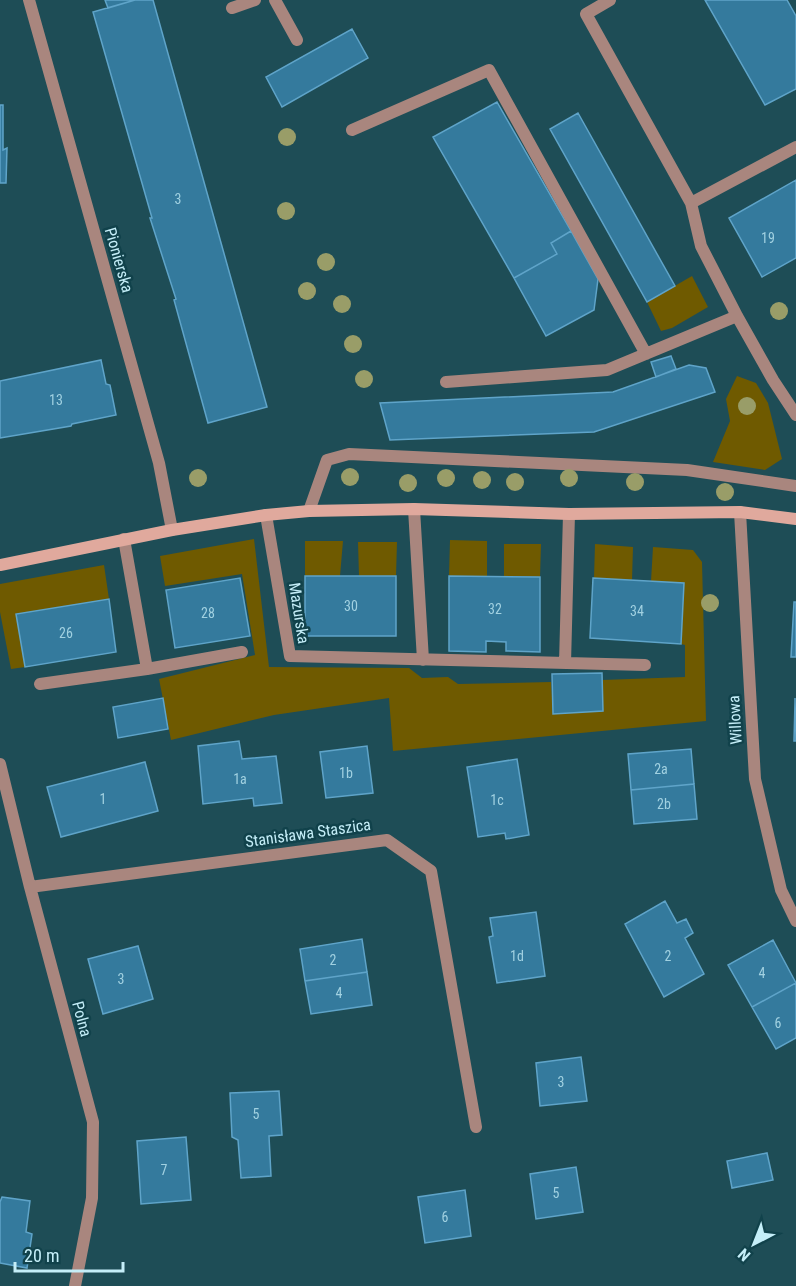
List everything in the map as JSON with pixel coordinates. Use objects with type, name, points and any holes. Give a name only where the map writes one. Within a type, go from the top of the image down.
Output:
[{"type":"street","name":"Pionierska","points":[[29,0],[159,463],[172,530]]},
{"type":"street","points":[[232,8],[255,0]]},
{"type":"street","points":[[275,0],[297,40]]},
{"type":"street","points":[[610,0],[586,14],[691,203],[701,246],[737,316],[773,380],[796,415]]},
{"type":"street","points":[[352,130],[489,70],[646,354]]},
{"type":"street","points":[[691,203],[796,147]]},
{"type":"street","points":[[446,382],[607,370],[737,316]]},
{"type":"street","points":[[309,511],[327,460],[349,454],[687,470],[796,486]]},
{"type":"street","points":[[414,509],[423,660]]},
{"type":"street","points":[[0,565],[172,530],[266,515],[309,511],[414,509],[569,514],[740,512],[796,519]]},
{"type":"street","name":"Willowa","points":[[740,512],[755,779],[781,890],[796,921]]},
{"type":"street","points":[[565,663],[569,514]]},
{"type":"street","name":"Mazurska","points":[[266,515],[290,656],[645,665]]},
{"type":"street","points":[[124,539],[147,669]]},
{"type":"street","points":[[40,684],[147,669],[242,652]]},
{"type":"street","name":"Polna","points":[[0,764],[30,887],[93,1122],[92,1198],[75,1286]]},
{"type":"street","name":"Stanisława Staszica","points":[[30,887],[387,840],[431,871],[476,1127]]},
{"type":"shaded area","points":[[692,276],[708,307],[672,328],[661,331],[647,302]]},
{"type":"shaded area","points":[[737,376],[756,383],[768,403],[782,459],[765,470],[713,462],[730,421],[726,399]]},
{"type":"shaded area","points":[[254,539],[269,667],[409,668],[422,678],[448,677],[458,684],[551,682],[553,714],[603,711],[602,680],[685,677],[685,645],[681,644],[684,583],[651,581],[653,547],[693,550],[702,562],[706,721],[393,751],[389,698],[274,715],[171,740],[159,679],[255,655],[242,574],[165,586],[160,556]]},
{"type":"shaded area","points":[[450,540],[487,541],[487,576],[449,576]]},
{"type":"shaded area","points":[[305,541],[343,541],[340,576],[305,576]]},
{"type":"shaded area","points":[[358,542],[397,542],[396,576],[359,576]]},
{"type":"shaded area","points":[[504,544],[541,544],[540,577],[504,576]]},
{"type":"shaded area","points":[[595,544],[633,547],[632,580],[594,578]]},
{"type":"shaded area","points":[[104,565],[109,599],[16,614],[25,667],[11,669],[0,612],[0,584]]},
{"type":"building","points":[[105,0],[135,0],[108,8]]},
{"type":"building","points":[[135,0],[153,0],[267,407],[208,423],[174,300],[176,299],[150,218],[152,218],[93,12]]},
{"type":"building","points":[[705,0],[787,0],[796,16],[796,89],[765,105]]},
{"type":"building","points":[[352,29],[368,58],[282,107],[266,77]]},
{"type":"building","points":[[497,102],[571,231],[551,243],[557,254],[514,278],[433,137]]},
{"type":"building","points":[[0,105],[3,105],[3,150],[7,148],[6,183],[0,183]]},
{"type":"building","points":[[578,113],[675,286],[647,302],[550,129]]},
{"type":"building","points":[[796,180],[796,258],[762,277],[729,218]]},
{"type":"building","points":[[571,231],[598,279],[594,310],[546,336],[514,278],[557,254],[551,243]]},
{"type":"building","points":[[671,356],[676,369],[656,377],[651,362]]},
{"type":"building","points":[[101,360],[106,384],[110,385],[116,415],[71,426],[0,438],[0,381]]},
{"type":"building","points":[[689,365],[706,368],[715,392],[594,432],[390,440],[380,403],[613,392]]},
{"type":"building","points":[[305,576],[396,576],[396,636],[305,636]]},
{"type":"building","points":[[449,576],[540,577],[540,652],[506,651],[506,642],[486,641],[486,652],[449,651]]},
{"type":"building","points":[[240,578],[250,636],[175,648],[166,590]]},
{"type":"building","points":[[593,578],[684,583],[681,644],[590,638]]},
{"type":"building","points":[[109,599],[116,652],[25,667],[16,614]]},
{"type":"building","points":[[794,602],[796,602],[796,657],[791,657]]},
{"type":"building","points":[[602,673],[603,711],[553,714],[552,674]]},
{"type":"building","points":[[163,698],[168,729],[118,738],[113,707]]},
{"type":"building","points":[[795,698],[796,741],[794,741],[795,702]]},
{"type":"building","points":[[239,741],[242,759],[276,756],[282,803],[254,806],[253,798],[203,804],[198,746]]},
{"type":"building","points":[[367,746],[373,793],[326,798],[320,752]]},
{"type":"building","points":[[691,749],[694,784],[631,790],[628,754]]},
{"type":"building","points":[[517,759],[529,835],[506,839],[505,833],[478,837],[467,767]]},
{"type":"building","points":[[145,762],[158,811],[61,837],[47,787]]},
{"type":"building","points":[[694,784],[697,819],[634,824],[631,790]]},
{"type":"building","points":[[665,901],[677,923],[686,919],[693,933],[685,938],[704,974],[664,997],[625,924]]},
{"type":"building","points":[[536,912],[545,976],[497,983],[489,937],[493,936],[490,918]]},
{"type":"building","points":[[362,939],[367,972],[305,981],[300,949]]},
{"type":"building","points":[[773,940],[796,983],[752,1007],[728,965]]},
{"type":"building","points":[[138,946],[153,999],[103,1014],[88,959]]},
{"type":"building","points":[[367,972],[372,1005],[311,1014],[305,981]]},
{"type":"building","points":[[796,983],[796,1038],[776,1049],[752,1007]]},
{"type":"building","points":[[581,1057],[587,1101],[540,1106],[536,1063]]},
{"type":"building","points":[[279,1091],[282,1135],[269,1136],[271,1176],[241,1178],[238,1140],[232,1137],[230,1093]]},
{"type":"building","points":[[186,1137],[191,1200],[141,1204],[137,1141]]},
{"type":"building","points":[[767,1153],[773,1180],[732,1188],[727,1161]]},
{"type":"building","points":[[576,1167],[583,1212],[536,1219],[530,1174]]},
{"type":"building","points":[[465,1190],[471,1236],[425,1243],[418,1197]]},
{"type":"building","points":[[2,1197],[30,1201],[26,1232],[32,1234],[27,1268],[0,1263],[0,1202]]}]
